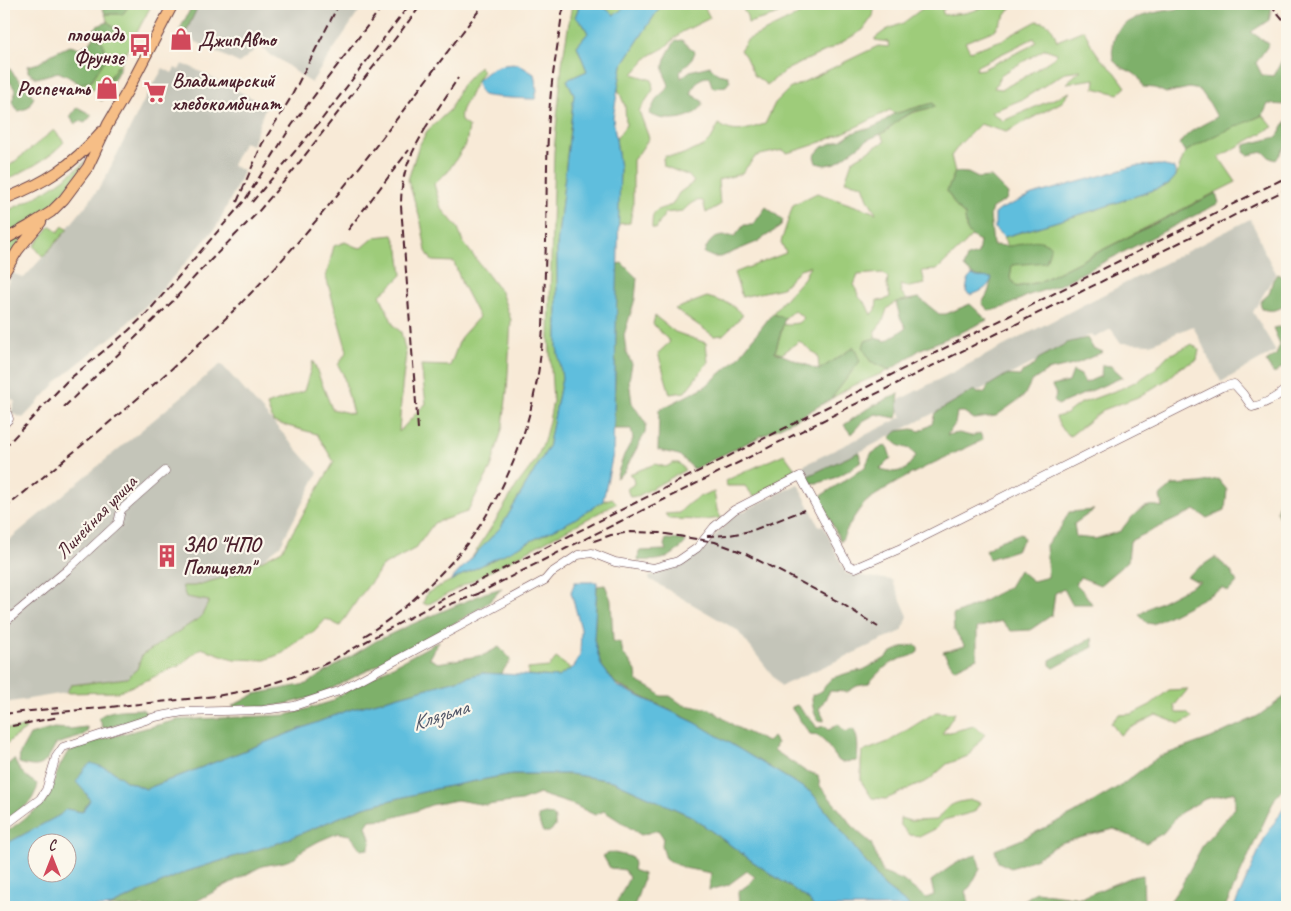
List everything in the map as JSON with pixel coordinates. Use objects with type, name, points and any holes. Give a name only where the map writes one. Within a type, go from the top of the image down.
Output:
[{"type":"main road","points":[[4,273],[18,250],[64,199],[88,168],[108,124],[173,4]]},
{"type":"main road","points":[[4,199],[48,178],[70,163],[87,148],[108,124]]},
{"type":"main road","points":[[4,240],[51,212]]},
{"type":"street","points":[[4,826],[40,799],[46,790],[56,757],[63,747],[156,717],[183,712],[263,710],[294,706],[339,691],[545,580],[551,573],[578,555],[592,553],[616,562],[653,568],[678,561],[697,548],[714,527],[734,510],[800,476],[848,565],[854,568],[899,549],[1222,387],[1234,384],[1252,407],[1264,404],[1277,397],[1287,388]]},
{"type":"street","points":[[4,403],[9,419],[4,424]]},
{"type":"street","name":"Линейная улица","points":[[4,623],[67,570],[118,523],[121,510],[165,471]]},
{"type":"shaded area","points":[[196,4],[364,4],[311,83],[260,46],[239,63],[180,34]]},
{"type":"shaded area","name":"Владимирский хлебокомбинат","points":[[182,64],[266,105],[252,145],[244,142],[232,165],[243,171],[237,186],[217,226],[152,300],[119,331],[58,381],[23,418],[11,413],[15,402],[4,392],[4,287],[6,287],[12,273],[24,278],[84,208],[102,184],[153,83],[163,68],[172,73],[175,68],[179,70]]},
{"type":"shaded area","points":[[1250,219],[1276,273],[1253,312],[1276,351],[1221,382],[1193,326],[1151,344],[1121,343],[1111,329],[1094,338],[1091,334],[810,478],[802,466],[902,417],[895,402]]},
{"type":"shaded area","points":[[221,364],[318,473],[280,546],[251,568],[200,626],[127,678],[66,693],[4,703],[4,544]]},
{"type":"shaded area","points":[[798,484],[819,526],[823,525],[846,574],[892,580],[908,616],[902,631],[781,686],[737,630],[649,579],[650,576],[677,566],[695,553],[703,551],[734,516]]},
{"type":"green space","points":[[101,4],[130,4],[123,14],[105,14]]},
{"type":"green space","points":[[130,4],[152,4],[119,66],[101,86],[85,90],[80,84],[92,80],[106,58],[96,37],[97,35],[106,36],[114,27],[108,22],[105,14],[123,14]]},
{"type":"green space","points":[[193,4],[199,4],[186,32],[182,33],[180,29]]},
{"type":"green space","points":[[572,4],[580,4],[575,17],[583,24],[588,33],[577,46],[587,71],[567,80],[574,94],[557,246],[557,347],[562,378],[548,448],[501,527],[471,559],[517,485],[536,460],[544,441],[553,401],[549,337],[554,152],[562,64]]},
{"type":"green space","points":[[600,4],[630,4],[614,15]]},
{"type":"green space","points":[[662,4],[703,4],[710,18],[682,32],[664,48],[649,56],[633,74],[652,80],[653,90],[639,111],[649,138],[633,160],[633,203],[630,223],[618,224],[620,168],[616,139],[626,125],[625,106],[618,89],[622,65]]},
{"type":"green space","points":[[746,4],[794,4],[776,15],[748,23],[747,16],[741,6]]},
{"type":"green space","points":[[821,4],[875,4],[873,16],[863,30],[834,47],[786,70],[767,85],[754,75],[740,50],[747,40]]},
{"type":"green space","points":[[933,4],[955,4],[942,10],[944,15],[965,13],[988,7],[990,4],[1014,4],[995,30],[965,42],[970,51],[1002,40],[1037,21],[1051,27],[1057,41],[1084,30],[1101,59],[1115,72],[1126,87],[1118,94],[1094,88],[1095,79],[1066,83],[1081,70],[1066,72],[1023,99],[991,112],[1003,121],[1070,92],[1062,102],[1006,132],[980,124],[960,144],[951,156],[955,172],[947,191],[957,208],[965,215],[966,229],[972,236],[937,270],[922,271],[925,284],[909,287],[900,285],[901,292],[907,300],[894,303],[887,309],[883,321],[875,331],[875,338],[865,341],[870,361],[890,370],[850,387],[831,399],[859,362],[854,347],[819,370],[818,356],[799,341],[782,354],[775,352],[783,325],[798,323],[804,318],[794,310],[785,318],[772,314],[804,278],[810,266],[800,269],[782,288],[742,297],[734,273],[786,253],[781,242],[793,205],[817,193],[876,213],[863,185],[845,181],[852,161],[885,141],[881,134],[900,119],[912,113],[935,107],[921,106],[894,114],[890,110],[814,145],[787,153],[783,150],[756,156],[741,174],[718,180],[720,205],[706,213],[703,201],[694,202],[683,211],[665,213],[656,229],[652,228],[653,217],[656,211],[672,205],[679,193],[694,182],[689,176],[664,166],[663,158],[666,156],[678,156],[704,146],[711,139],[719,124],[736,131],[765,124],[775,103],[789,89],[878,46],[889,47],[888,42],[875,40],[875,38],[886,30],[903,23],[923,8]],"holes":[[[1034,38],[1036,42],[1029,47],[983,69],[976,70],[977,66]],[[1045,49],[1057,53],[1055,57],[1023,78],[1002,89],[994,88],[1002,74]],[[883,273],[888,278],[887,286],[890,297],[883,301],[877,300],[876,310],[871,315],[866,304],[859,297],[854,285],[858,275]]]},
{"type":"green space","points":[[1181,4],[1243,4],[1260,8],[1272,7],[1269,20],[1251,32],[1269,44],[1256,63],[1262,75],[1274,76],[1287,53],[1287,105],[1268,104],[1263,115],[1214,136],[1185,152],[1180,144],[1183,139],[1196,128],[1217,117],[1200,90],[1189,88],[1166,93],[1155,88],[1143,87],[1135,75],[1115,62],[1112,52],[1115,37],[1120,29],[1128,23],[1148,14],[1178,9]]},
{"type":"green space","points":[[108,22],[114,27],[119,36],[98,35],[96,37],[103,43],[106,58],[92,80],[80,84],[58,72],[37,78],[28,72],[28,66],[39,63],[52,54],[69,46],[80,48],[89,43],[95,36],[93,30],[97,26]]},
{"type":"green space","points":[[682,40],[695,52],[692,59],[680,72],[681,78],[690,71],[710,66],[718,74],[728,76],[730,81],[726,86],[714,88],[709,77],[702,78],[696,84],[691,94],[702,101],[703,104],[700,109],[684,117],[672,119],[659,118],[649,114],[657,98],[669,87],[664,73],[665,59],[675,41]]},
{"type":"green space","points":[[4,59],[12,72],[34,97],[28,108],[18,111],[12,101],[16,91],[8,79],[4,81]]},
{"type":"green space","points":[[117,66],[121,66],[110,86],[107,85],[104,90],[107,92],[102,101],[99,99],[97,89],[108,81]]},
{"type":"green space","points":[[479,66],[483,71],[462,108],[461,114],[461,121],[469,127],[466,144],[447,173],[434,184],[441,208],[458,228],[463,242],[501,292],[511,320],[503,426],[491,468],[467,512],[434,523],[416,548],[381,567],[340,626],[326,619],[314,632],[297,641],[283,653],[265,660],[233,659],[201,648],[180,665],[118,692],[66,693],[71,685],[127,678],[137,669],[142,655],[201,617],[209,601],[186,597],[182,586],[194,586],[236,574],[282,550],[334,462],[317,434],[273,422],[267,405],[304,391],[313,361],[332,409],[353,414],[343,374],[338,365],[347,351],[326,277],[334,246],[345,242],[362,248],[375,237],[393,235],[399,250],[402,275],[380,295],[394,326],[401,332],[406,354],[399,432],[426,404],[421,365],[450,366],[461,337],[479,317],[462,284],[454,262],[432,261],[426,251],[421,222],[408,180],[418,148],[427,131],[450,110],[461,86]]},
{"type":"green space","points":[[933,103],[935,107],[915,111],[901,118],[885,132],[867,140],[836,163],[825,165],[816,163],[814,156],[822,147],[841,140],[850,134],[878,125],[894,114]]},
{"type":"green space","points":[[77,107],[92,115],[85,123],[79,121],[75,124],[70,117]]},
{"type":"green space","points":[[1263,115],[1273,127],[1219,157],[1236,182],[1039,282],[1016,287],[1010,278],[1012,265],[1004,237],[1095,210],[1168,185],[1176,176],[1185,152],[1213,136]]},
{"type":"green space","points":[[1287,120],[1287,144],[1276,160],[1270,158],[1264,152],[1248,155],[1244,152],[1245,145],[1277,137]]},
{"type":"green space","points":[[54,130],[64,142],[44,159],[4,181],[4,171]]},
{"type":"green space","points":[[87,160],[53,203],[37,216],[4,236],[4,212],[48,190]]},
{"type":"green space","points":[[955,172],[968,173],[978,178],[991,177],[1008,194],[1006,200],[992,208],[990,215],[993,245],[1009,246],[1035,240],[1051,246],[1046,262],[1012,265],[1010,278],[1017,287],[1039,282],[1216,193],[1219,203],[1057,286],[1029,295],[1005,307],[989,311],[982,303],[988,293],[992,278],[976,276],[964,267],[967,257],[978,254],[980,241],[969,234],[966,228],[965,215],[957,208],[947,191]]},
{"type":"green space","points":[[766,207],[783,220],[780,227],[757,242],[721,257],[713,257],[704,253],[712,240],[724,236],[735,236],[744,225],[753,225]]},
{"type":"green space","points":[[51,225],[58,232],[63,226],[68,229],[43,257],[34,246]]},
{"type":"green space","points":[[27,231],[4,267],[4,246]]},
{"type":"green space","points":[[622,263],[637,278],[635,299],[624,335],[626,351],[632,364],[629,380],[632,403],[646,424],[645,433],[624,472],[616,478],[624,455],[633,439],[631,429],[614,429],[617,264]]},
{"type":"green space","points":[[1277,274],[1287,279],[1287,304],[1275,310],[1262,309],[1260,302],[1269,294]]},
{"type":"green space","points":[[707,297],[730,304],[743,315],[723,335],[714,336],[675,309]]},
{"type":"green space","points":[[919,298],[939,314],[946,314],[970,304],[987,320],[921,349],[890,370],[870,361],[863,347],[865,341],[875,338],[886,341],[906,328],[900,317],[896,302]]},
{"type":"green space","points":[[772,314],[785,318],[775,352],[819,370],[854,347],[860,361],[831,399],[800,417],[694,469],[679,455],[658,450],[659,410],[706,386],[738,358]]},
{"type":"green space","points":[[655,316],[675,332],[706,343],[708,362],[685,392],[670,394],[658,353],[670,342],[653,324]]},
{"type":"green space","points":[[1285,326],[1287,329],[1287,363],[1274,374],[1266,362],[1276,355],[1280,344],[1273,328]]},
{"type":"green space","points":[[1087,338],[1093,348],[1103,352],[1073,365],[1047,371],[1031,382],[1024,396],[996,416],[974,419],[964,412],[957,412],[955,424],[947,435],[959,433],[971,436],[980,433],[983,440],[935,462],[870,499],[855,516],[841,542],[819,497],[865,467],[871,454],[882,447],[887,446],[891,458],[880,469],[894,472],[905,470],[916,456],[910,449],[900,446],[890,438],[897,431],[912,429],[920,431],[932,424],[935,413],[974,390],[978,393],[985,393],[988,386],[1006,375],[1020,376],[1022,372],[1035,365],[1038,359],[1067,343]]},
{"type":"green space","points":[[1192,344],[1199,350],[1197,360],[1181,367],[1168,379],[1138,397],[1103,410],[1070,436],[1060,427],[1056,417],[1066,414],[1079,404],[1139,380],[1154,370],[1167,356]]},
{"type":"green space","points":[[1102,365],[1111,366],[1123,377],[1058,405],[1054,402],[1056,394],[1052,386],[1069,382],[1073,371],[1081,375],[1085,383],[1101,376]]},
{"type":"green space","points":[[899,393],[899,411],[896,418],[876,414],[863,421],[851,434],[844,425],[867,409]]},
{"type":"green space","points":[[859,452],[861,462],[849,470],[829,480],[807,483],[808,476]]},
{"type":"green space","points":[[784,454],[797,472],[754,497],[745,486],[727,486],[725,481]]},
{"type":"green space","points":[[673,463],[679,463],[685,470],[638,496],[630,497],[627,489],[634,484],[633,477],[629,474],[655,464],[666,467]]},
{"type":"green space","points":[[1218,479],[1227,490],[1225,510],[1207,518],[1195,510],[1130,541],[1128,561],[1100,585],[1080,577],[1076,584],[1092,604],[1072,604],[1064,589],[1055,593],[1052,615],[1030,630],[1011,631],[1002,621],[977,628],[977,658],[954,669],[943,652],[965,646],[954,630],[953,615],[1009,587],[1019,570],[1033,581],[1048,577],[1046,545],[1061,527],[1069,512],[1094,510],[1074,524],[1076,537],[1095,539],[1121,531],[1133,516],[1145,507],[1162,507],[1160,496],[1173,485],[1200,483]]},
{"type":"green space","points":[[714,492],[717,510],[721,518],[706,520],[669,519],[665,514],[679,513],[695,499]]},
{"type":"green space","points":[[1287,494],[1287,525],[1279,518],[1277,512],[1282,497]]},
{"type":"green space","points":[[612,498],[617,503],[427,605],[423,603],[427,593],[573,520],[603,501]]},
{"type":"green space","points":[[1021,533],[1024,539],[1016,550],[989,559],[986,550],[997,542]]},
{"type":"green space","points":[[666,539],[683,540],[686,542],[665,558],[659,560],[638,560],[639,551],[666,550],[664,545]]},
{"type":"green space","points":[[1215,557],[1230,570],[1237,582],[1228,592],[1223,588],[1153,624],[1147,623],[1139,615],[1201,581],[1196,581],[1187,576]]},
{"type":"green space","points":[[605,585],[611,600],[613,641],[621,643],[623,654],[636,671],[637,681],[653,689],[661,696],[670,696],[683,705],[710,709],[736,727],[767,742],[773,737],[777,743],[774,750],[805,771],[818,775],[820,786],[856,830],[871,843],[883,873],[902,880],[926,898],[934,895],[931,881],[959,862],[977,855],[980,869],[970,887],[965,891],[969,904],[964,907],[954,907],[950,903],[942,907],[911,907],[884,886],[812,793],[696,723],[616,684],[601,665],[594,640],[597,586]]},
{"type":"green space","points":[[502,588],[490,601],[477,610],[423,642],[317,696],[268,707],[241,708],[232,706],[255,694],[306,684],[376,641],[485,593]]},
{"type":"green space","points":[[1092,638],[1093,647],[1054,668],[1050,665],[1050,660]]},
{"type":"green space","points":[[439,641],[429,658],[438,663],[484,655],[499,647],[511,659],[501,674],[482,673],[349,710],[146,789],[126,781],[111,770],[86,793],[90,800],[82,812],[66,809],[60,815],[4,845],[4,834],[45,803],[67,753],[91,742],[177,720],[287,715],[333,701],[336,697]]},
{"type":"green space","points":[[915,645],[918,647],[918,652],[888,665],[868,684],[857,686],[847,692],[830,691],[819,709],[824,721],[818,720],[813,708],[812,695],[822,691],[832,678],[863,670],[884,659],[892,652],[903,647]]},
{"type":"green space","points":[[556,658],[571,669],[558,677],[528,675],[528,669],[549,667]]},
{"type":"green space","points":[[1188,689],[1174,706],[1176,713],[1187,713],[1192,718],[1180,724],[1156,715],[1120,735],[1111,723],[1118,715],[1132,714],[1150,705],[1169,690]]},
{"type":"green space","points":[[1287,695],[1287,784],[1275,798],[1225,907],[1166,907],[1181,886],[1204,843],[1235,808],[1235,792],[1205,799],[1180,813],[1163,833],[1146,843],[1114,829],[1060,843],[1037,858],[1011,868],[998,862],[995,850],[1073,814],[1123,784],[1158,757],[1211,738],[1258,716]]},
{"type":"green space","points":[[797,705],[817,728],[824,726],[829,730],[838,724],[845,732],[853,729],[858,748],[857,761],[839,761],[825,742],[817,735],[810,734],[792,709],[792,707]]},
{"type":"green space","points":[[143,709],[146,713],[142,718],[106,728],[103,728],[99,718],[113,711]]},
{"type":"green space","points":[[936,712],[955,713],[942,734],[974,726],[985,734],[968,756],[947,764],[929,780],[886,799],[872,798],[861,781],[862,752],[888,742]]},
{"type":"green space","points":[[26,727],[25,730],[4,747],[4,728],[16,729]]},
{"type":"green space","points":[[54,728],[88,728],[87,732],[80,737],[56,744],[43,764],[34,766],[19,763],[20,753],[30,735]]},
{"type":"green space","points":[[14,759],[20,770],[37,784],[37,787],[29,803],[4,821],[4,768]]},
{"type":"green space","points":[[512,774],[570,774],[613,781],[691,816],[808,899],[814,907],[739,907],[738,892],[755,877],[747,871],[728,885],[709,890],[711,873],[684,868],[666,859],[662,846],[663,837],[658,830],[641,835],[604,811],[595,815],[574,805],[539,794],[521,801],[486,805],[457,800],[431,805],[388,819],[370,820],[366,826],[371,842],[368,849],[361,850],[350,835],[338,833],[301,851],[295,858],[262,866],[188,907],[108,907],[185,872],[278,843],[364,807],[439,788]]},
{"type":"green space","points":[[972,800],[980,803],[974,812],[944,820],[935,829],[921,836],[909,835],[900,824],[900,818],[910,821],[937,820],[952,805]]},
{"type":"green space","points":[[545,814],[553,815],[555,820],[555,827],[549,832],[543,832],[538,816]]},
{"type":"green space","points":[[610,852],[632,857],[633,870],[643,874],[643,880],[634,907],[618,907],[617,902],[629,878],[625,870],[610,868],[603,856]]},
{"type":"green space","points":[[1143,875],[1144,907],[1014,907],[1036,892],[1081,898],[1131,877]]},
{"type":"water","points":[[580,4],[600,4],[614,15],[630,4],[662,4],[622,65],[613,118],[620,168],[613,454],[603,501],[573,520],[450,581],[501,527],[548,448],[562,378],[557,347],[557,246],[574,94],[567,80],[587,71],[577,46],[588,33],[583,24],[575,17]]},
{"type":"water","points":[[518,64],[534,74],[537,90],[535,99],[491,96],[481,93],[477,81],[487,72],[495,67]]},
{"type":"water","points":[[1160,165],[1174,168],[1176,176],[1168,185],[1095,210],[1004,237],[995,229],[995,214],[1001,209],[1032,195],[1135,166]]},
{"type":"water","points":[[972,275],[992,278],[983,289],[970,295],[966,292],[968,279]]},
{"type":"water","name":"Клязьма","points":[[575,582],[597,582],[594,640],[601,665],[617,686],[696,723],[812,793],[884,886],[911,907],[814,907],[808,899],[691,816],[613,781],[570,774],[512,774],[439,788],[364,807],[278,843],[185,872],[108,907],[4,907],[4,845],[60,815],[66,809],[82,812],[90,800],[76,782],[85,768],[91,763],[111,770],[126,781],[146,789],[349,710],[482,673],[558,677],[574,667],[580,655],[581,629],[571,592]]},
{"type":"water","points":[[1287,803],[1287,907],[1234,907],[1265,837]]},
{"type":"railway","points":[[237,202],[262,144],[290,99],[339,4]]},
{"type":"railway","points":[[4,448],[67,381],[147,313],[245,200],[292,125],[384,4]]},
{"type":"railway","points":[[252,202],[319,123],[410,4]]},
{"type":"railway","points":[[64,407],[172,302],[258,212],[292,172],[422,4]]},
{"type":"railway","points":[[4,509],[160,379],[249,295],[342,190],[484,4]]},
{"type":"railway","points":[[364,636],[409,603],[438,576],[466,545],[495,501],[521,442],[533,401],[542,346],[550,102],[565,4]]},
{"type":"railway","points":[[1270,4],[1287,24]]},
{"type":"railway","points":[[424,130],[458,78]]},
{"type":"railway","points":[[418,429],[401,193],[408,163],[428,124]]},
{"type":"railway","points":[[348,230],[409,150]]},
{"type":"railway","points":[[51,713],[217,696],[254,689],[325,664],[447,597],[1287,177]]},
{"type":"railway","points":[[477,594],[1287,189]]},
{"type":"railway","points":[[707,536],[751,531],[804,510]]},
{"type":"railway","points":[[594,541],[611,535],[631,532],[660,533],[715,542],[744,553],[841,603],[878,627]]},
{"type":"railway","points":[[438,609],[483,592]]},
{"type":"railway","points":[[4,714],[58,708]]},
{"type":"railway","points":[[12,726],[59,717]]},
{"type":"place","name":"ДжипАвто","points":[[181,39]]},
{"type":"place","name":"площадь Фрунзе","points":[[140,45]]},
{"type":"place","name":"Роспечать","points":[[107,88]]},
{"type":"place","name":"Владимирский хлебокомбинат","points":[[155,92]]},
{"type":"place","name":"ЗАО \"НПО Полицелл\"","points":[[167,556]]}]
